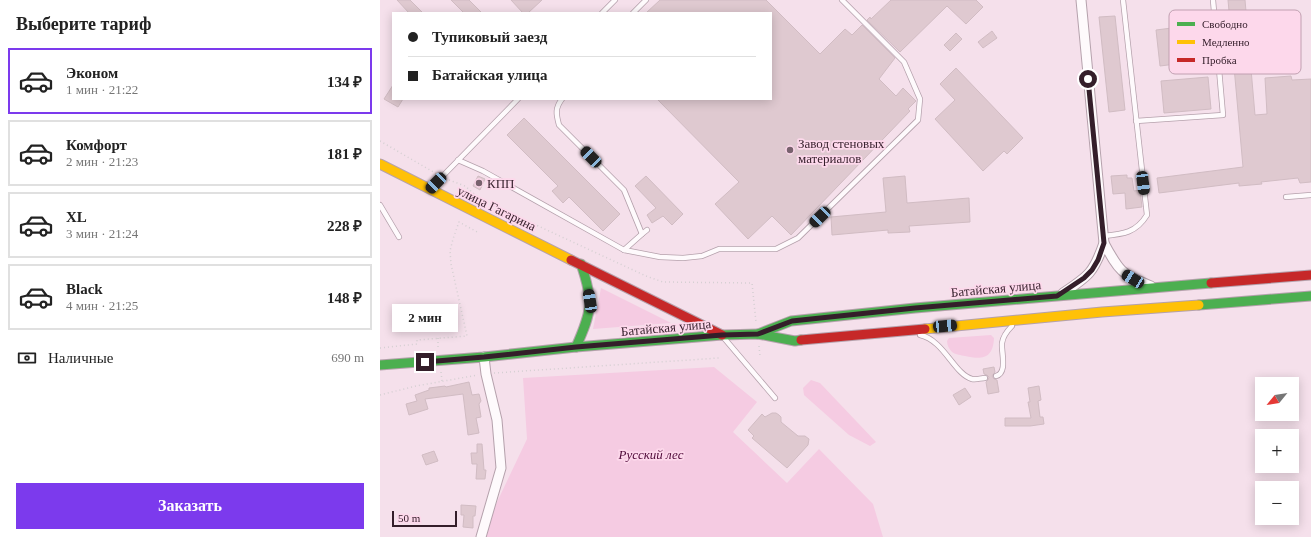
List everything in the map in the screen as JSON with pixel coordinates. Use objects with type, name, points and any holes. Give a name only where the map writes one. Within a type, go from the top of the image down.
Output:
[{"type":"main road","name":"улица Гагарина","points":[[380,164],[722,335]]},
{"type":"main road","points":[[576,347],[586,321],[590,301],[586,276],[582,264]]},
{"type":"main road","name":"Батайская улица","points":[[758,334],[792,321],[915,308],[1311,275]]},
{"type":"main road","name":"Батайская улица","points":[[484,357],[576,347],[722,335],[758,334],[794,341],[1102,312],[1311,296]]},
{"type":"main road","points":[[380,365],[484,357]]},
{"type":"street","points":[[1057,296],[1084,278],[1092,270],[1098,260],[1103,240],[1081,0]]},
{"type":"street","points":[[1103,240],[1117,266],[1124,273],[1133,279],[1155,288]]},
{"type":"street","points":[[481,537],[501,468],[497,420],[486,374],[484,357]]},
{"type":"lane","points":[[603,12],[615,0]]},
{"type":"lane","points":[[634,12],[646,0]]},
{"type":"lane","points":[[458,160],[483,171],[624,250],[660,257],[683,258],[702,256],[719,249],[776,249],[798,238],[918,120],[920,99],[904,62],[842,0]]},
{"type":"lane","points":[[1103,240],[1133,230],[1142,223],[1147,215],[1123,0]]},
{"type":"lane","points":[[1213,0],[1214,10]]},
{"type":"lane","points":[[1136,121],[1223,115],[1219,74]]},
{"type":"lane","points":[[430,189],[517,100]]},
{"type":"lane","points":[[561,100],[555,113],[559,125],[624,190],[642,234]]},
{"type":"lane","points":[[1286,197],[1311,195]]},
{"type":"lane","points":[[380,205],[399,237]]},
{"type":"lane","points":[[624,250],[647,230]]},
{"type":"lane","points":[[996,376],[1001,373],[1003,366],[1002,342],[1006,332],[1017,320]]},
{"type":"lane","points":[[901,330],[924,336],[943,349],[965,376],[973,380],[985,378]]},
{"type":"lane","points":[[722,335],[775,398]]},
{"type":"path","points":[[380,141],[441,177],[465,186],[480,199],[646,276],[663,282],[752,282],[760,356]]},
{"type":"path","points":[[380,348],[417,344],[417,340],[467,336],[451,264],[450,251],[459,222],[479,233]]},
{"type":"path","points":[[380,395],[416,386],[486,374],[719,358]]},
{"type":"green space","points":[[601,288],[671,323],[593,329]]},
{"type":"green space","points":[[991,335],[994,338],[991,350],[989,354],[981,358],[955,354],[951,351],[947,344],[949,338]]},
{"type":"green space","name":"Русский лес","points":[[714,367],[757,402],[733,432],[787,483],[819,449],[873,504],[883,537],[485,537],[488,521],[527,439],[523,378]]},
{"type":"green space","points":[[811,380],[820,383],[876,442],[870,446],[849,435],[804,395],[803,388]]},
{"type":"building","points":[[397,0],[410,0],[422,12],[408,12]]},
{"type":"building","points":[[451,0],[469,0],[481,12],[463,12]]},
{"type":"building","points":[[511,0],[542,0],[529,12],[522,12]]},
{"type":"building","name":"Завод стеновых материалов","points":[[660,0],[766,0],[820,54],[845,29],[852,35],[862,25],[895,58],[879,79],[896,96],[903,88],[916,101],[908,109],[910,111],[791,235],[772,216],[748,239],[715,204],[739,182],[658,100],[772,100],[772,12],[647,12]]},
{"type":"building","points":[[891,0],[976,0],[983,7],[966,24],[947,6],[900,52],[867,20],[870,17],[871,19]]},
{"type":"building","points":[[1228,0],[1245,0],[1246,10],[1229,10]]},
{"type":"building","points":[[1115,16],[1125,110],[1109,112],[1099,17]]},
{"type":"building","points":[[1169,28],[1169,65],[1160,66],[1156,30]]},
{"type":"building","points":[[992,31],[997,38],[983,48],[978,42]]},
{"type":"building","points":[[956,33],[962,39],[950,51],[944,45]]},
{"type":"building","points":[[956,68],[1023,138],[1007,154],[1004,151],[983,171],[935,119],[955,100],[940,84]]},
{"type":"building","points":[[1235,74],[1251,74],[1255,115],[1267,114],[1265,78],[1291,76],[1292,80],[1311,79],[1311,182],[1300,183],[1298,178],[1261,182],[1262,184],[1239,186],[1239,183],[1159,193],[1157,178],[1243,167]]},
{"type":"building","points":[[1208,77],[1211,109],[1164,113],[1161,81]]},
{"type":"building","points":[[392,87],[392,100],[402,100],[398,107],[384,99]]},
{"type":"building","points":[[524,118],[620,214],[603,231],[569,197],[563,203],[552,191],[558,186],[507,135]]},
{"type":"building","points":[[1127,175],[1127,178],[1132,178],[1134,191],[1140,190],[1142,207],[1126,209],[1125,193],[1113,194],[1111,176]]},
{"type":"building","name":"КПП","points":[[478,176],[485,179],[480,190],[473,186]]},
{"type":"building","points":[[646,176],[683,214],[672,225],[663,216],[652,223],[647,215],[656,208],[635,186]]},
{"type":"building","points":[[905,176],[907,203],[969,198],[970,222],[909,226],[910,232],[888,233],[888,230],[832,235],[831,217],[886,212],[883,178]]},
{"type":"building","points":[[994,367],[995,372],[992,376],[997,380],[999,392],[988,394],[986,382],[989,377],[984,374],[983,369]]},
{"type":"building","points":[[469,382],[472,395],[479,394],[481,401],[479,404],[481,417],[476,418],[479,433],[468,435],[463,394],[425,399],[428,409],[409,415],[406,404],[417,401],[415,395],[429,390],[429,388],[446,387]]},
{"type":"building","points":[[1039,386],[1041,400],[1038,401],[1040,417],[1043,417],[1044,424],[1030,426],[1005,426],[1005,418],[1031,418],[1028,402],[1030,402],[1028,388]]},
{"type":"building","points":[[965,388],[971,397],[959,405],[953,395]]},
{"type":"building","points":[[772,413],[779,415],[781,417],[781,422],[798,436],[805,436],[809,439],[808,445],[787,468],[752,438],[754,436],[748,430],[762,414],[765,417]]},
{"type":"building","points":[[477,444],[482,444],[484,470],[486,470],[485,479],[476,479],[477,464],[472,464],[471,453],[477,453]]},
{"type":"building","points":[[434,451],[438,461],[426,465],[422,455]]},
{"type":"building","points":[[461,505],[476,506],[475,516],[473,516],[473,528],[463,527],[464,515],[461,515]]},
{"type":"traffic: fast","points":[[576,347],[588,315],[589,306],[588,288],[581,264]]},
{"type":"traffic: fast","points":[[758,334],[791,321],[915,308],[1211,283]]},
{"type":"traffic: fast","points":[[1199,305],[1311,296]]},
{"type":"traffic: fast","points":[[380,365],[722,335],[758,334],[795,341],[801,340]]},
{"type":"traffic: slow","points":[[380,164],[571,260]]},
{"type":"traffic: slow","points":[[925,329],[1102,312],[1199,305]]},
{"type":"traffic: jam","points":[[571,260],[722,335]]},
{"type":"traffic: jam","points":[[1211,283],[1311,275]]},
{"type":"traffic: jam","points":[[801,340],[925,329]]},
{"type":"place","name":"Завод стеновых материалов","points":[[790,150]]},
{"type":"place","name":"КПП","points":[[479,183]]},
{"type":"route","points":[[425,362],[576,347],[722,335],[758,334],[792,321],[915,308],[1057,296],[1075,285],[1092,270],[1098,260],[1104,243],[1088,79]]}]
